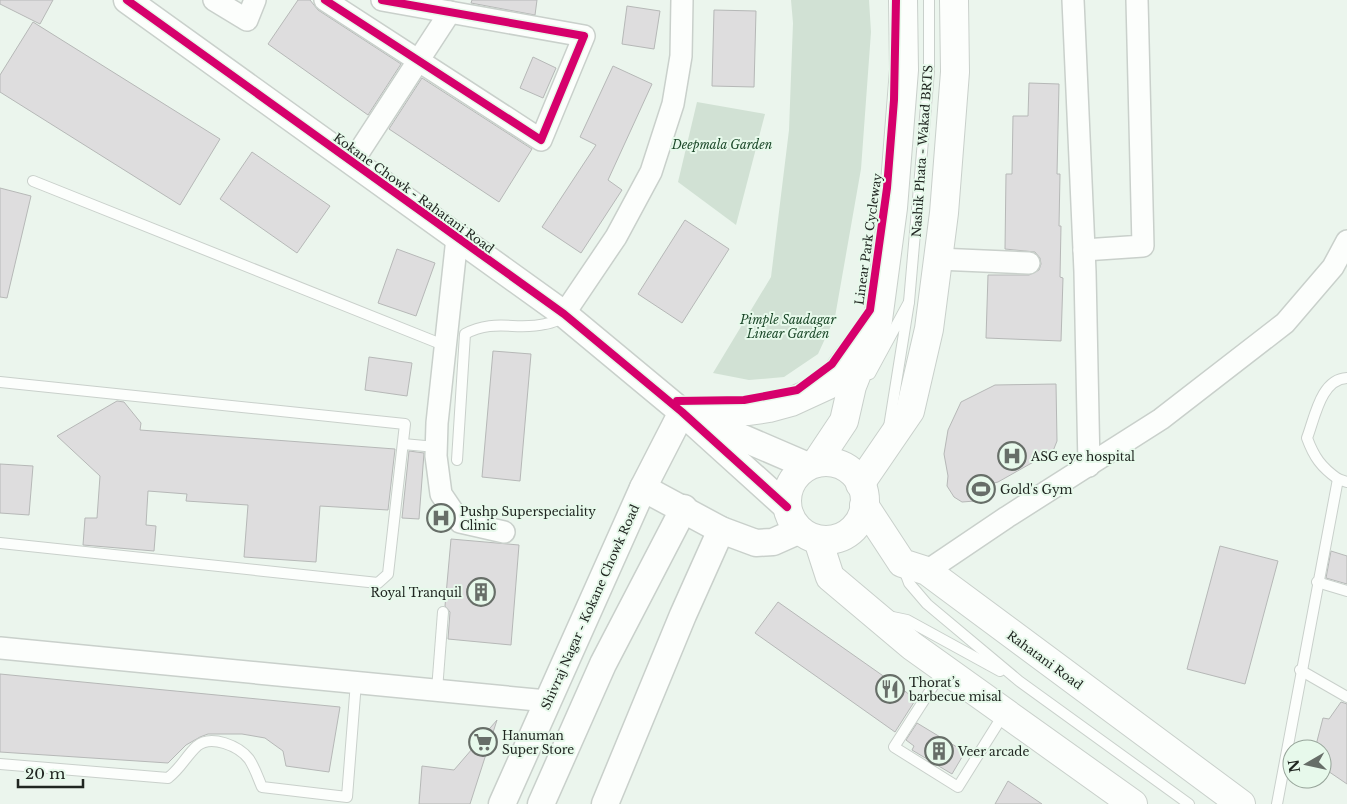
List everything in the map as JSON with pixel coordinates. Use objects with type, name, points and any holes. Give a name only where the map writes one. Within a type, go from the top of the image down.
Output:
[{"type":"main road","points":[[903,0],[904,70],[893,208],[878,320],[852,386],[844,421],[812,465],[795,476],[788,491],[802,526],[830,576],[912,646],[1006,711],[1133,804]]},
{"type":"main road","points":[[802,526],[832,540],[852,530],[861,519],[862,494],[886,447],[910,411],[929,329],[944,213],[955,72],[954,0]]},
{"type":"main road","points":[[682,412],[769,408],[828,385],[878,320]]},
{"type":"main road","points":[[812,465],[838,464],[851,472],[862,494]]},
{"type":"main road","name":"Rahatani Road","points":[[862,494],[915,567],[1241,804]]},
{"type":"street","points":[[214,0],[247,20],[255,0]]},
{"type":"street","points":[[324,0],[541,140],[584,36],[382,0]]},
{"type":"street","points":[[565,315],[616,238],[651,172],[673,104],[681,56],[682,0]]},
{"type":"street","points":[[1073,0],[1084,250],[1089,466]]},
{"type":"street","points":[[1084,250],[1143,246],[1137,0]]},
{"type":"street","name":"Kokane Chowk - Rahatani Road","points":[[134,2],[565,315],[682,412]]},
{"type":"street","points":[[352,161],[450,12]]},
{"type":"street","points":[[458,238],[436,447],[437,472],[441,494],[448,507],[460,522],[504,532]]},
{"type":"street","points":[[915,567],[1006,516],[1161,420],[1286,323],[1333,267],[1347,241]]},
{"type":"street","points":[[938,259],[1029,263]]},
{"type":"street","points":[[682,412],[812,465]]},
{"type":"street","points":[[643,488],[684,508],[722,530],[756,544],[773,542],[802,526],[682,412]]},
{"type":"street","name":"Shivraj Nagar - Kokane Chowk Road","points":[[502,804],[643,488],[682,412]]},
{"type":"street","points":[[540,804],[603,664],[684,508]]},
{"type":"street","points":[[605,804],[683,615],[722,530]]},
{"type":"street","points":[[0,648],[547,701]]},
{"type":"lane","name":"Nashik Phata - Wakad BRTS","points":[[886,447],[909,302],[930,71],[929,0]]},
{"type":"lane","points":[[33,181],[446,346]]},
{"type":"lane","name":"Nashik Phata - Wakad BRTS","points":[[844,421],[909,302]]},
{"type":"lane","points":[[457,460],[465,334],[496,325],[544,324],[565,315]]},
{"type":"lane","points":[[1277,804],[1317,582],[1342,480],[1322,468],[1314,456],[1307,438],[1327,387],[1339,378],[1347,378]]},
{"type":"lane","points":[[0,382],[405,424],[388,574],[378,583],[0,543]]},
{"type":"lane","points":[[403,444],[436,447]]},
{"type":"lane","points":[[915,567],[909,583],[927,604],[1019,681],[1190,804]]},
{"type":"lane","points":[[1317,582],[1347,591]]},
{"type":"lane","points":[[437,690],[443,612]]},
{"type":"lane","points":[[873,612],[907,620],[1019,681]]},
{"type":"lane","points":[[944,668],[894,747],[958,787],[1006,711]]},
{"type":"lane","points":[[1300,670],[1347,697]]},
{"type":"lane","points":[[0,764],[168,778],[180,769],[198,745],[214,740],[232,747],[248,758],[262,787],[347,797],[356,682]]},
{"type":"green space","name":"Pimple Saudagar Linear Garden","points":[[791,0],[869,0],[871,32],[861,169],[835,317],[818,354],[784,377],[749,380],[713,373],[771,277],[789,130],[793,23]]},
{"type":"green space","name":"Deepmala Garden","points":[[697,102],[765,114],[736,225],[678,182]]},
{"type":"building","points":[[0,0],[53,0],[40,24],[0,4]]},
{"type":"building","points":[[298,0],[310,0],[318,10],[401,64],[368,115],[268,44]]},
{"type":"building","points":[[472,0],[537,0],[535,15],[471,3]]},
{"type":"building","points":[[627,6],[660,11],[654,49],[622,44]]},
{"type":"building","points":[[714,10],[756,11],[754,87],[712,86]]},
{"type":"building","points":[[33,22],[220,139],[180,205],[0,92],[0,75]]},
{"type":"building","points":[[533,57],[556,68],[543,98],[520,88]]},
{"type":"building","points":[[613,66],[652,84],[608,180],[622,190],[581,253],[542,227],[596,145],[580,137]]},
{"type":"building","points":[[422,78],[532,149],[499,202],[389,129]]},
{"type":"building","points":[[1029,83],[1059,84],[1057,174],[1060,174],[1060,277],[1063,278],[1061,341],[986,338],[988,275],[1029,275],[1039,270],[1041,264],[1040,258],[1035,252],[1005,249],[1006,174],[1012,174],[1013,116],[1028,116]]},
{"type":"building","points":[[252,152],[330,206],[297,253],[220,199]]},
{"type":"building","points":[[0,188],[31,196],[7,298],[0,297]]},
{"type":"building","points":[[685,220],[729,249],[682,323],[638,294]]},
{"type":"building","points":[[397,249],[435,263],[416,316],[378,303]]},
{"type":"building","points":[[493,351],[531,354],[520,481],[482,477]]},
{"type":"building","points":[[369,357],[412,363],[407,396],[365,390]]},
{"type":"building","points":[[1056,384],[1057,441],[1053,451],[998,482],[986,485],[980,497],[975,501],[962,502],[954,497],[947,486],[948,476],[944,454],[948,430],[961,402],[995,385]]},
{"type":"building","points":[[117,401],[124,402],[141,423],[140,430],[395,449],[388,510],[320,506],[316,562],[244,557],[248,505],[186,501],[187,494],[148,491],[146,525],[156,526],[154,551],[83,545],[85,518],[97,518],[100,476],[57,436]]},
{"type":"building","points":[[409,451],[424,453],[419,519],[402,518]]},
{"type":"building","points":[[0,464],[33,466],[29,515],[0,513]]},
{"type":"building","name":"Royal Tranquil","points":[[451,539],[519,545],[511,645],[448,639],[450,612],[445,606]]},
{"type":"building","points":[[1220,546],[1278,561],[1245,684],[1187,669]]},
{"type":"building","points":[[1331,551],[1347,556],[1347,584],[1326,578]]},
{"type":"building","points":[[778,602],[916,699],[895,732],[755,633]]},
{"type":"building","points":[[0,674],[340,707],[329,772],[286,766],[283,751],[265,738],[242,734],[208,734],[200,737],[186,745],[168,763],[0,752]]},
{"type":"building","points":[[1341,702],[1347,704],[1347,784],[1332,774],[1332,739],[1318,739],[1323,718],[1329,719]]},
{"type":"building","name":"Hanuman Super Store","points":[[497,720],[470,804],[419,804],[422,766],[454,770]]},
{"type":"building","name":"Veer arcade","points":[[917,723],[965,752],[952,774],[912,750],[914,746],[906,740]]},
{"type":"building","points":[[1008,781],[1042,804],[995,804]]},
{"type":"cycle path","points":[[127,0],[564,314],[682,412],[787,507]]},
{"type":"cycle path","points":[[325,0],[541,140],[584,36],[382,0]]},
{"type":"cycle path","name":"Linear Park Cycleway","points":[[677,401],[744,400],[797,390],[832,364],[870,310],[887,188],[894,100],[896,0]]},
{"type":"place","name":"ASG eye hospital","points":[[1012,456]]},
{"type":"place","name":"Gold's Gym","points":[[981,489]]},
{"type":"place","name":"Pushp Superspeciality Clinic","points":[[441,518]]},
{"type":"place","name":"Royal Tranquil","points":[[481,592]]},
{"type":"place","name":"Thorat’s barbecue misal","points":[[890,689]]},
{"type":"place","name":"Hanuman Super Store","points":[[483,742]]},
{"type":"place","name":"Veer arcade","points":[[939,751]]}]
